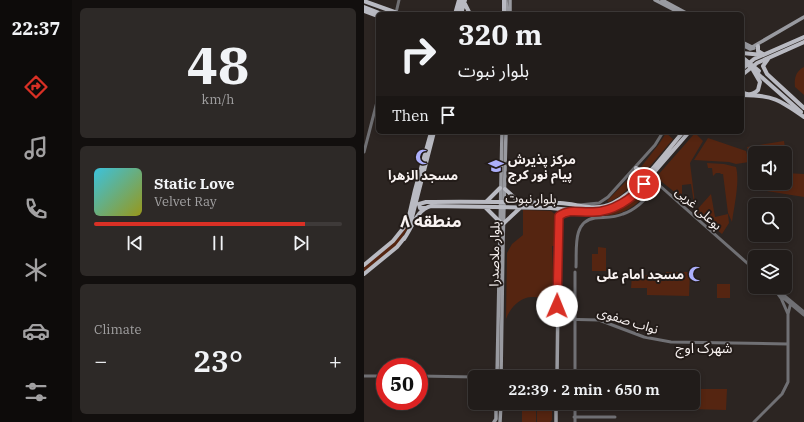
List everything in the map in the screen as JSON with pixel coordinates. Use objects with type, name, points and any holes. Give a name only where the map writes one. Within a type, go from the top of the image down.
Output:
[{"type":"main road","points":[[456,12],[459,0]]},
{"type":"main road","points":[[505,0],[507,12]]},
{"type":"main road","points":[[507,12],[510,0]]},
{"type":"main road","points":[[655,0],[683,12]]},
{"type":"main road","points":[[662,0],[665,4]]},
{"type":"main road","points":[[457,12],[464,1]]},
{"type":"main road","points":[[461,12],[464,1]]},
{"type":"main road","points":[[464,1],[469,12]]},
{"type":"main road","points":[[364,2],[391,12]]},
{"type":"main road","points":[[364,8],[376,12]]},
{"type":"main road","points":[[674,8],[679,12]]},
{"type":"main road","points":[[364,11],[376,15]]},
{"type":"main road","points":[[744,46],[750,49],[758,46],[804,19]]},
{"type":"main road","points":[[744,43],[752,47],[804,19]]},
{"type":"main road","points":[[744,72],[767,56],[804,37]]},
{"type":"main road","points":[[744,55],[767,56],[804,42]]},
{"type":"main road","points":[[758,46],[758,50],[767,56]]},
{"type":"main road","points":[[744,56],[748,57],[760,82],[758,90],[753,94],[749,95],[744,93]]},
{"type":"main road","points":[[767,56],[763,66],[766,74],[804,109]]},
{"type":"main road","points":[[744,57],[758,72],[804,109]]},
{"type":"main road","points":[[744,61],[752,66],[804,116]]},
{"type":"main road","points":[[744,95],[763,95],[770,97],[804,116]]},
{"type":"main road","points":[[404,239],[411,223],[432,134]]},
{"type":"main road","points":[[364,265],[393,241],[405,226],[432,134]]},
{"type":"main road","name":"بلوار ملاصدرا","points":[[498,370],[502,222],[502,134]]},
{"type":"main road","name":"بلوار ملاصدرا","points":[[502,188],[506,134]]},
{"type":"main road","name":"بلوار نبوت","points":[[519,205],[576,211],[607,210],[622,203],[643,186],[651,173],[682,134]]},
{"type":"main road","name":"بلوار نبوت","points":[[426,208],[431,206],[568,204],[579,205],[594,210],[613,203],[627,194],[641,180],[651,173],[687,134]]},
{"type":"main road","points":[[636,168],[651,173],[654,181],[659,185]]},
{"type":"main road","points":[[636,168],[641,180]]},
{"type":"main road","points":[[643,186],[649,183],[659,185]]},
{"type":"main road","points":[[502,188],[519,205],[502,222],[486,205],[502,188]]},
{"type":"main road","points":[[417,195],[419,200],[426,202]]},
{"type":"main road","points":[[426,202],[420,203],[419,206],[421,208],[426,208]]},
{"type":"main road","name":"بلوار نبوت","points":[[426,202],[486,205]]},
{"type":"main road","points":[[364,274],[385,258],[404,239],[412,228],[419,213],[426,208]]},
{"type":"main road","points":[[551,208],[557,212],[559,216],[557,370]]},
{"type":"main road","points":[[559,216],[565,212],[576,211]]},
{"type":"main road","name":"بلوار ملاصدرا","points":[[499,357],[500,370]]},
{"type":"main road","points":[[494,422],[496,419],[496,410]]},
{"type":"main road","points":[[556,410],[556,422]]},
{"type":"main road","points":[[500,422],[501,411]]},
{"type":"main road","points":[[501,411],[504,422]]},
{"type":"street","points":[[396,12],[399,0]]},
{"type":"street","points":[[364,152],[376,105]]},
{"type":"street","points":[[579,205],[601,202],[608,197],[636,168],[655,145],[662,134]]},
{"type":"street","name":"بوعلی غربی","points":[[576,267],[577,236],[578,231],[584,223],[592,219],[616,216],[628,212],[640,204],[659,185],[748,264]]},
{"type":"street","points":[[575,272],[575,370]]},
{"type":"street","points":[[778,294],[788,314]]},
{"type":"street","points":[[782,294],[804,315]]},
{"type":"street","points":[[791,302],[804,312]]},
{"type":"street","points":[[754,422],[777,400],[788,382],[788,314],[791,302]]},
{"type":"street","name":"نواب صفوی","points":[[557,319],[599,320],[644,337],[671,342],[788,344]]},
{"type":"street","points":[[364,376],[376,376]]},
{"type":"street","points":[[428,376],[468,377]]},
{"type":"street","points":[[574,410],[575,422]]},
{"type":"street","points":[[574,417],[615,417]]},
{"type":"shaded area","points":[[804,67],[804,95],[795,87],[795,78],[797,73]]},
{"type":"shaded area","points":[[665,134],[673,139],[646,171],[641,167]]},
{"type":"shaded area","points":[[694,134],[703,141],[690,163],[695,203],[691,184],[682,185],[682,198],[657,178]]},
{"type":"shaded area","points":[[708,138],[746,151],[748,162],[736,164],[729,162],[694,160]]},
{"type":"shaded area","points":[[784,141],[785,146],[753,146]]},
{"type":"shaded area","points":[[707,163],[724,164],[736,167],[737,187],[732,222],[728,213],[723,174],[716,173],[713,176],[712,168],[708,168]]},
{"type":"shaded area","points":[[636,171],[639,179],[620,196],[609,202],[607,201]]},
{"type":"shaded area","points":[[792,173],[804,174],[804,197],[761,190],[792,190]]},
{"type":"shaded area","points":[[646,184],[656,186],[629,209],[606,216],[606,212],[628,202]]},
{"type":"shaded area","points":[[711,194],[715,217],[728,214],[729,223],[722,234],[695,212]]},
{"type":"shaded area","points":[[523,210],[551,211],[556,215],[555,246],[552,246],[552,295],[548,295],[548,298],[531,297],[523,299],[514,306],[506,319],[507,253],[512,244],[523,235]]},
{"type":"shaded area","points":[[411,212],[408,228],[398,244],[364,272],[364,267],[399,237],[405,228]]},
{"type":"shaded area","points":[[598,247],[606,248],[606,271],[592,271],[592,254],[598,254]]},
{"type":"shaded area","points":[[666,272],[690,272],[689,296],[647,295],[647,288],[631,288],[632,275],[651,275],[652,280],[666,280]]},
{"type":"shaded area","points":[[717,284],[730,284],[730,298],[717,298]]},
{"type":"shaded area","points":[[700,389],[727,389],[726,410],[700,409]]},
{"type":"shaded area","points":[[522,410],[536,410],[536,422],[522,422]]},
{"type":"shaded area","points":[[537,410],[552,410],[552,420],[550,422],[537,422]]},
{"type":"place","name":"مسجد الزهرا","points":[[423,157]]},
{"type":"place","name":"مرکز پذیرش پیام نور کرج","points":[[496,166]]},
{"type":"place","name":"مسجد امام علی","points":[[696,274]]},
{"type":"district","name":"منطقه ۸","points":[[431,221]]},
{"type":"district","name":"شهرک اوج","points":[[704,348]]},
{"type":"route","points":[[557,306],[559,216],[564,213],[574,211],[596,212],[607,210],[630,198],[644,184]]}]
